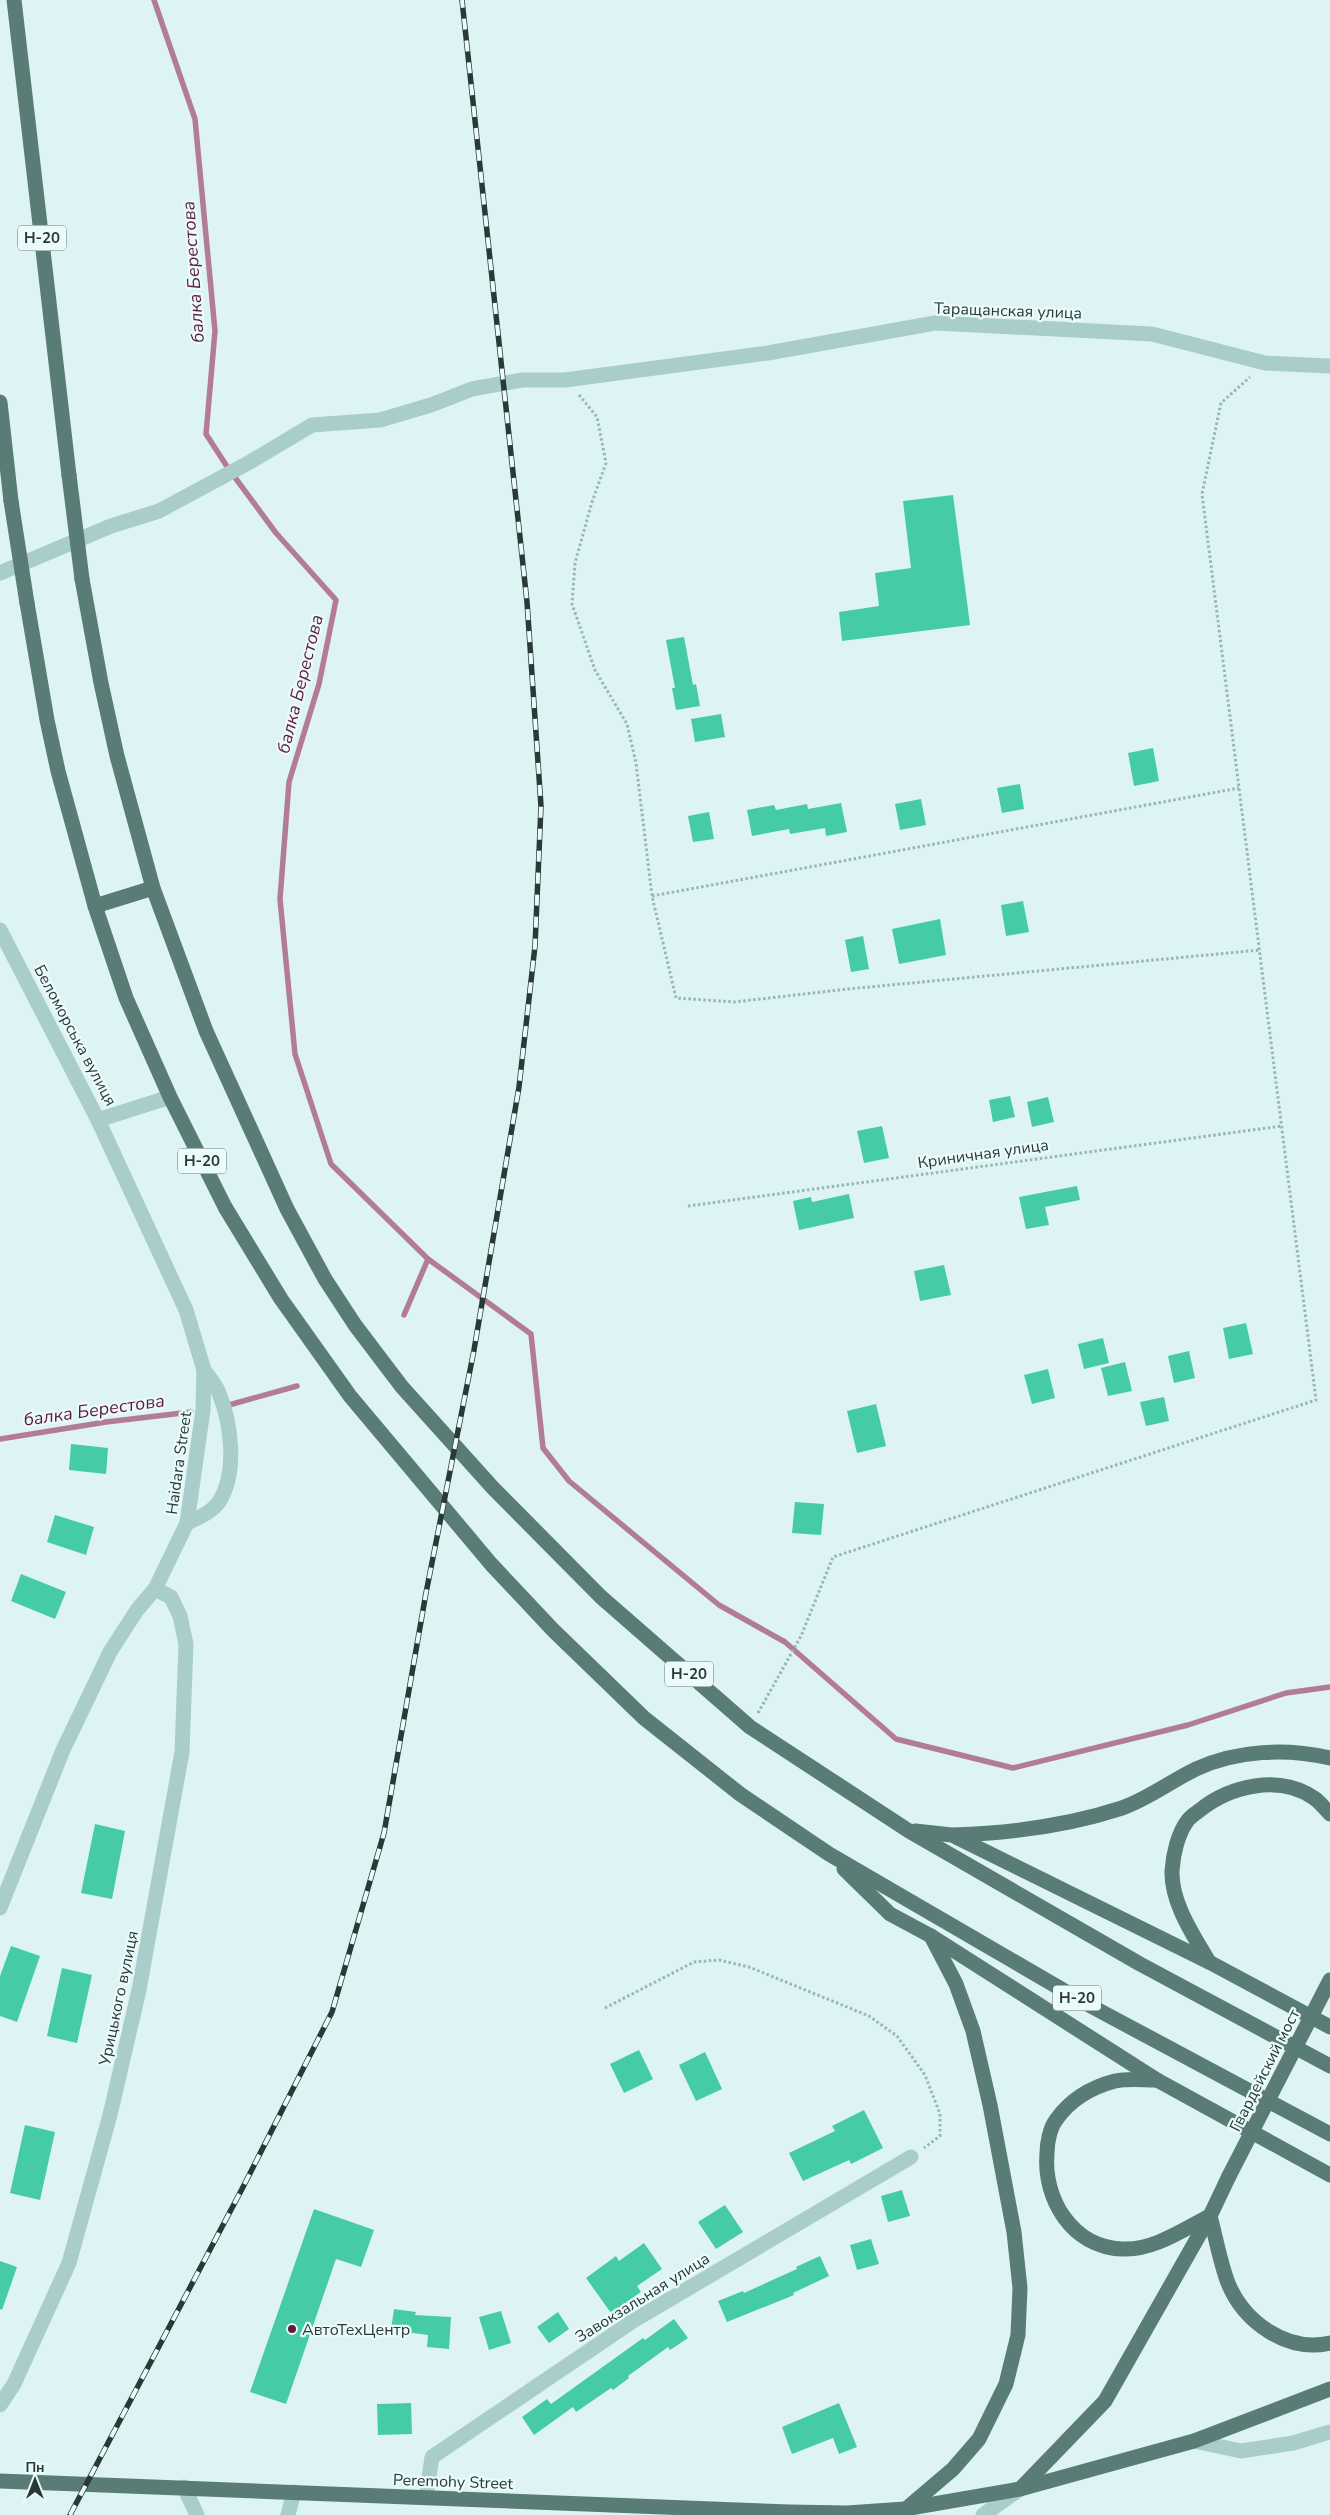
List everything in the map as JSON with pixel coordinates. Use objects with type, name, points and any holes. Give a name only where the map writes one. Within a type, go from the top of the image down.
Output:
[{"type":"main road","name":"Н-20","points":[[14,0],[82,579],[113,738],[154,888],[195,1003],[242,1115],[292,1218],[325,1279],[355,1325],[402,1387],[500,1495],[601,1597],[750,1727],[909,1830],[1140,1964],[1330,2066]]},
{"type":"main road","name":"Н-20","points":[[0,402],[27,603],[54,754],[95,906],[126,998],[170,1097],[225,1206],[281,1299],[350,1396],[491,1564],[553,1630],[644,1718],[740,1794],[829,1854],[1087,2004],[1330,2134]]},
{"type":"main road","points":[[95,906],[154,888]]},
{"type":"main road","points":[[909,1830],[952,1835],[996,1833],[1085,1819],[1125,1807],[1196,1769],[1224,1758],[1248,1753],[1282,1752],[1330,1758]]},
{"type":"main road","points":[[1209,1962],[1188,1927],[1178,1902],[1172,1872],[1176,1847],[1188,1819],[1207,1804],[1234,1790],[1261,1785],[1288,1787],[1314,1798],[1330,1814]]},
{"type":"main road","points":[[952,1835],[1209,1962],[1330,2027]]},
{"type":"main road","points":[[829,1854],[890,1914],[930,1936],[1157,2080],[1330,2175]]},
{"type":"main road","points":[[905,2509],[954,2469],[979,2439],[1006,2384],[1018,2335],[1020,2288],[1014,2232],[990,2105],[970,2021],[956,1984],[930,1936]]},
{"type":"main road","name":"Гвардейский мост","points":[[1020,2489],[1104,2401],[1210,2216],[1330,1980]]},
{"type":"main road","points":[[1157,2080],[1117,2081],[1093,2089],[1073,2101],[1054,2121],[1047,2145],[1045,2173],[1051,2195],[1062,2215],[1077,2230],[1096,2243],[1122,2250],[1149,2246],[1210,2216],[1228,2284],[1248,2317],[1275,2335],[1300,2345],[1330,2343]]},
{"type":"main road","name":"Peremohy Street","points":[[0,2481],[426,2497],[739,2512],[847,2513],[905,2509],[1020,2489],[1194,2441],[1330,2389]]},
{"type":"street","name":"Таращанская улица","points":[[0,573],[112,526],[159,511],[250,462],[312,425],[380,420],[431,405],[472,389],[522,380],[565,380],[768,353],[935,323],[1152,334],[1265,363],[1330,366]]},
{"type":"street","name":"Беломорська вулиця","points":[[0,930],[98,1120],[170,1097]]},
{"type":"street","name":"Haidara Street","points":[[0,1908],[63,1750],[110,1652],[137,1610],[155,1589],[188,1523],[204,1410],[204,1370],[186,1310],[98,1120]]},
{"type":"street","points":[[188,1523],[207,1513],[218,1504],[226,1490],[229,1467],[230,1446],[219,1391],[204,1370]]},
{"type":"street","name":"Урицького вулиця","points":[[0,2405],[14,2384],[70,2263],[110,2115],[139,1990],[182,1752],[184,1703],[186,1644],[180,1616],[170,1598],[155,1589]]},
{"type":"street","name":"Завокзальная улица","points":[[426,2497],[432,2457],[633,2320],[912,2156]]},
{"type":"street","points":[[1194,2441],[1241,2451],[1293,2442],[1330,2432]]},
{"type":"street","points":[[184,2487],[197,2515]]},
{"type":"street","points":[[983,2515],[1020,2489]]},
{"type":"street","points":[[288,2515],[294,2492]]},
{"type":"path","points":[[750,1727],[801,1636],[833,1558],[1316,1400],[1202,494],[1221,403],[1265,363]]},
{"type":"path","points":[[565,380],[597,417],[606,464],[592,502],[575,563],[572,604],[595,670],[627,724],[636,763],[652,896],[676,998],[734,1002],[848,989],[1260,950]]},
{"type":"path","points":[[652,896],[1239,788]]},
{"type":"path","name":"Криничная улица","points":[[688,1206],[1282,1126]]},
{"type":"path","points":[[605,2008],[694,1962],[719,1960],[749,1967],[869,2016],[897,2036],[925,2075],[940,2114],[940,2136],[912,2156]]},
{"type":"building","points":[[953,495],[970,625],[842,641],[839,612],[879,606],[875,573],[911,568],[903,501]]},
{"type":"building","points":[[684,637],[693,685],[696,684],[700,706],[676,710],[672,688],[675,688],[666,640]]},
{"type":"building","points":[[721,714],[725,737],[695,742],[691,719]]},
{"type":"building","points":[[1153,748],[1159,781],[1134,786],[1128,753]]},
{"type":"building","points":[[1020,784],[1024,809],[1002,813],[997,788]]},
{"type":"building","points":[[921,799],[926,825],[900,830],[895,804]]},
{"type":"building","points":[[841,803],[847,832],[826,836],[825,828],[790,834],[789,829],[752,836],[747,810],[774,805],[776,810],[807,804],[808,809]]},
{"type":"building","points":[[709,812],[714,839],[693,842],[688,816]]},
{"type":"building","points":[[1023,901],[1029,932],[1006,936],[1001,905]]},
{"type":"building","points":[[940,919],[946,955],[899,964],[892,929]]},
{"type":"building","points":[[863,936],[869,969],[851,972],[845,940]]},
{"type":"building","points":[[1010,1096],[1015,1117],[993,1122],[989,1100]]},
{"type":"building","points":[[1048,1097],[1054,1122],[1032,1127],[1027,1102]]},
{"type":"building","points":[[882,1126],[889,1158],[864,1163],[857,1131]]},
{"type":"building","points":[[1077,1186],[1080,1200],[1045,1207],[1049,1225],[1026,1229],[1019,1197]]},
{"type":"building","points":[[849,1194],[854,1218],[799,1230],[793,1201],[811,1197],[812,1202]]},
{"type":"building","points":[[944,1265],[951,1295],[920,1301],[914,1271]]},
{"type":"building","points":[[1246,1323],[1253,1354],[1229,1359],[1223,1328]]},
{"type":"building","points":[[1103,1338],[1109,1363],[1084,1369],[1078,1344]]},
{"type":"building","points":[[1189,1351],[1195,1378],[1174,1383],[1168,1356]]},
{"type":"building","points":[[1125,1362],[1132,1391],[1108,1396],[1101,1368]]},
{"type":"building","points":[[1048,1369],[1055,1398],[1032,1404],[1024,1375]]},
{"type":"building","points":[[1164,1397],[1169,1421],[1146,1426],[1140,1402]]},
{"type":"building","points":[[876,1404],[886,1446],[857,1453],[847,1411]]},
{"type":"building","points":[[71,1444],[108,1448],[106,1474],[69,1470]]},
{"type":"building","points":[[795,1502],[824,1504],[821,1535],[792,1533]]},
{"type":"building","points":[[55,1515],[94,1527],[86,1555],[47,1542]]},
{"type":"building","points":[[21,1574],[66,1592],[55,1619],[11,1601]]},
{"type":"building","points":[[95,1824],[125,1831],[112,1899],[81,1893]]},
{"type":"building","points":[[11,1946],[40,1956],[17,2022],[0,2016],[0,1976]]},
{"type":"building","points":[[62,1968],[92,1975],[77,2043],[47,2036]]},
{"type":"building","points":[[639,2050],[653,2079],[624,2093],[610,2064]]},
{"type":"building","points":[[705,2052],[722,2089],[696,2101],[679,2065]]},
{"type":"building","points":[[864,2110],[883,2148],[851,2164],[849,2160],[803,2181],[789,2153],[835,2131],[832,2126]]},
{"type":"building","points":[[25,2125],[55,2132],[40,2200],[10,2193]]},
{"type":"building","points":[[902,2190],[910,2216],[888,2222],[881,2196]]},
{"type":"building","points":[[725,2205],[743,2232],[716,2249],[698,2222]]},
{"type":"building","name":"АвтоТехЦентр","points":[[314,2209],[374,2230],[361,2267],[336,2259],[286,2404],[250,2392]]},
{"type":"building","points":[[871,2239],[879,2264],[857,2270],[850,2245]]},
{"type":"building","points":[[644,2243],[662,2269],[637,2286],[641,2292],[611,2313],[586,2278],[616,2256],[619,2261]]},
{"type":"building","points":[[820,2256],[829,2276],[793,2293],[794,2295],[727,2322],[718,2301],[743,2291],[744,2293],[797,2269],[796,2267]]},
{"type":"building","points":[[0,2261],[17,2267],[2,2310],[0,2309]]},
{"type":"building","points":[[394,2309],[416,2312],[415,2315],[451,2317],[449,2349],[427,2347],[428,2335],[391,2330]]},
{"type":"building","points":[[501,2311],[511,2343],[489,2350],[479,2317]]},
{"type":"building","points":[[558,2312],[569,2329],[549,2343],[537,2327]]},
{"type":"building","points":[[674,2319],[688,2338],[670,2350],[668,2347],[628,2376],[629,2378],[613,2390],[611,2388],[576,2412],[573,2407],[534,2435],[522,2417],[547,2399],[551,2404],[643,2338],[645,2340]]},
{"type":"building","points":[[411,2403],[412,2434],[378,2435],[377,2404]]},
{"type":"building","points":[[839,2403],[857,2447],[839,2454],[833,2438],[792,2454],[782,2427]]},
{"type":"waterway","name":"балка Берестова","points":[[154,0],[195,119],[215,331],[206,434],[228,468],[276,533],[336,600],[319,684],[289,782],[280,899],[295,1054],[331,1164],[428,1259],[531,1334],[543,1448],[569,1481],[719,1605],[785,1642],[896,1739],[1013,1768],[1188,1725],[1286,1693],[1330,1687]]},
{"type":"waterway","name":"балка Берестова","points":[[404,1315],[428,1259]]},
{"type":"waterway","name":"балка Берестова","points":[[229,1405],[297,1386]]},
{"type":"waterway","name":"балка Берестова","points":[[0,1439],[106,1422],[191,1412]]},
{"type":"railway","points":[[70,2515],[242,2189],[332,2012],[384,1833],[426,1593],[474,1350],[519,1087],[535,946],[541,806],[527,602],[462,0]]},
{"type":"place","name":"АвтоТехЦентр","points":[[292,2329]]}]
